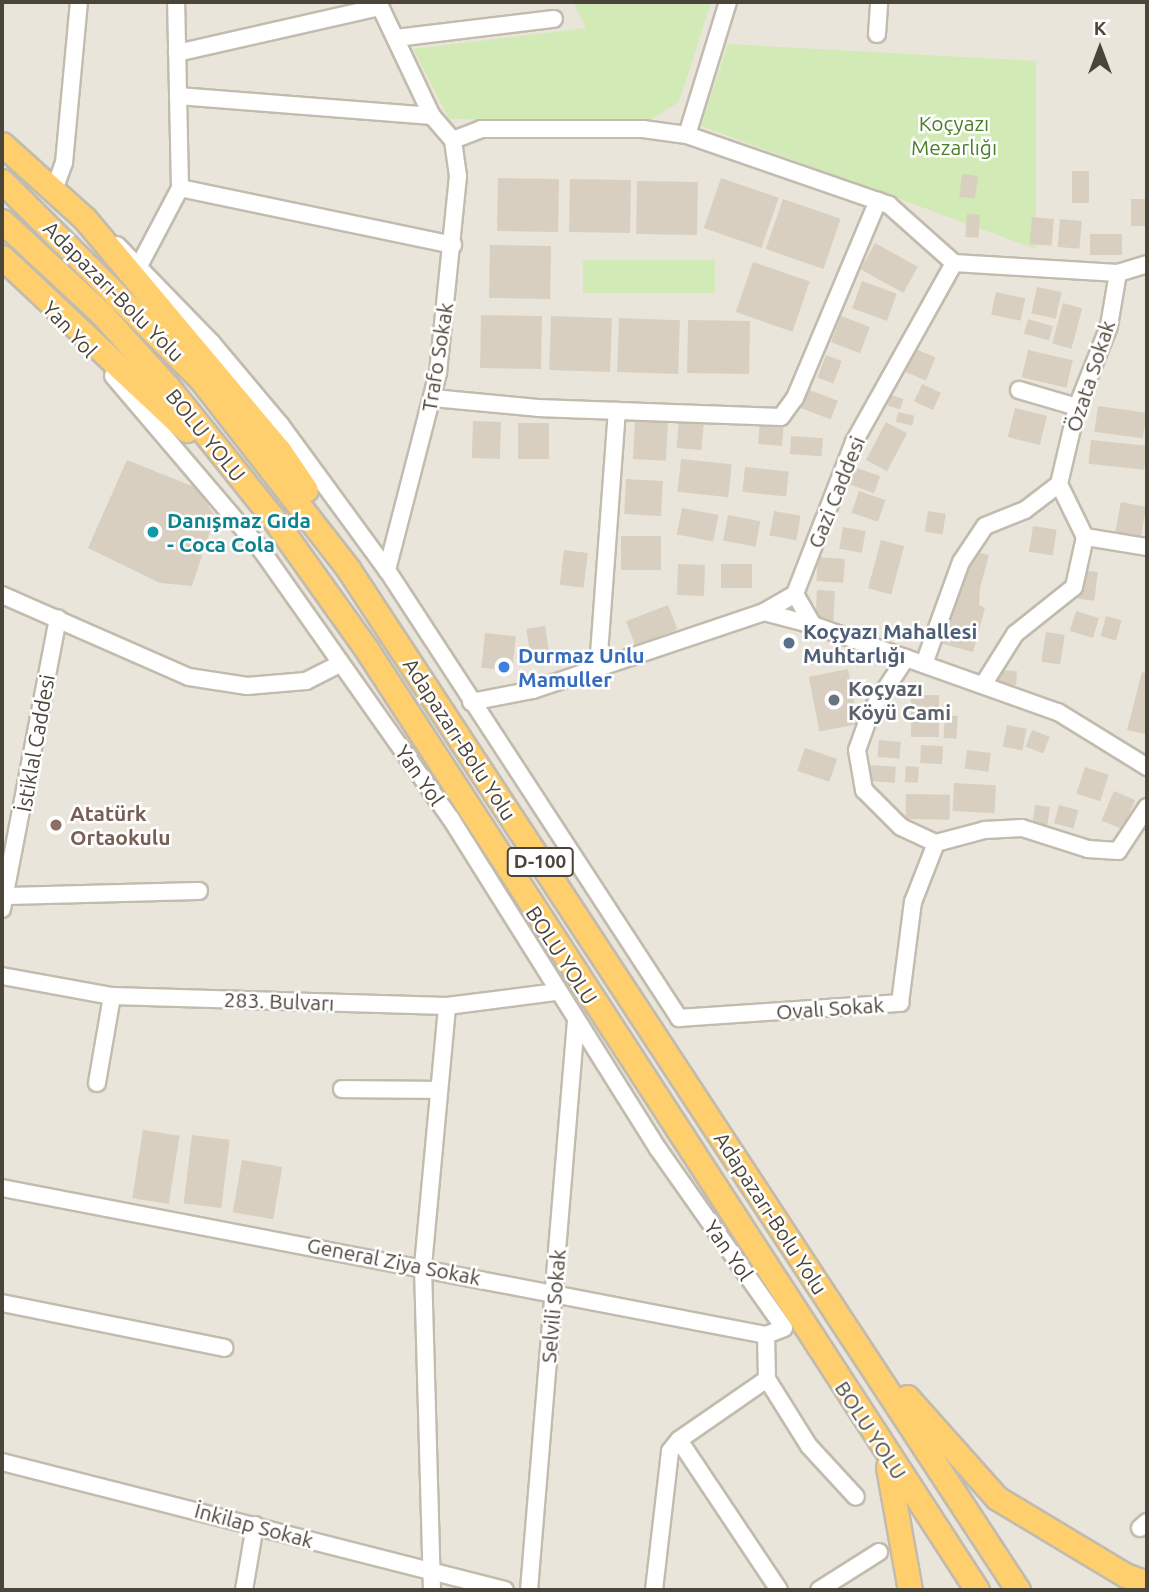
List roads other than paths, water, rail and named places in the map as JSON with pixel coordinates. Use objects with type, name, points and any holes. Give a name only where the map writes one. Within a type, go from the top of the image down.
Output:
[{"type":"highway","points":[[2,144],[85,219],[279,450],[319,509],[349,570]]},
{"type":"highway","name":"Adapazarı-Bolu Yolu","points":[[2,181],[199,377],[349,570],[1018,1590]]},
{"type":"highway","name":"BOLU YOLU","points":[[2,221],[126,341],[273,518],[367,650],[977,1590]]},
{"type":"highway","points":[[3,258],[164,408],[273,518]]},
{"type":"highway","points":[[825,1295],[945,1444],[997,1498],[1125,1575],[1147,1583]]},
{"type":"highway","points":[[861,1414],[893,1476],[910,1590]]},
{"type":"street","points":[[54,190],[64,163],[79,2]]},
{"type":"street","points":[[140,264],[180,188],[176,2]]},
{"type":"street","points":[[687,135],[728,2]]},
{"type":"street","points":[[877,34],[879,2]]},
{"type":"street","points":[[177,53],[379,4],[432,116],[453,140],[481,129],[643,130],[687,135],[889,205],[954,263],[1118,273],[1147,264]]},
{"type":"street","points":[[396,38],[554,19]]},
{"type":"street","points":[[178,96],[432,116]]},
{"type":"street","name":"Trafo Sokak","points":[[387,570],[433,398],[453,245],[458,176],[453,140]]},
{"type":"street","points":[[180,188],[453,245]]},
{"type":"street","points":[[433,398],[617,411],[781,417],[795,398],[878,201]]},
{"type":"street","points":[[85,219],[140,264],[280,425],[387,570],[471,702],[533,690],[764,612],[795,594],[813,625]]},
{"type":"street","name":"Yan Yol","points":[[3,258],[157,422],[262,551],[451,819],[557,992],[658,1149],[784,1328],[766,1335]]},
{"type":"street","name":"Gazi Caddesi","points":[[795,594],[855,442],[954,263]]},
{"type":"street","name":"Özata Sokak","points":[[1059,484],[1077,407],[1109,326],[1118,273]]},
{"type":"street","points":[[1019,390],[1077,407]]},
{"type":"street","points":[[598,668],[617,411]]},
{"type":"street","points":[[924,664],[961,562],[985,526],[1025,510],[1059,484],[1085,537],[1074,587],[1015,634],[983,685]]},
{"type":"street","points":[[1085,537],[1147,547]]},
{"type":"street","points":[[2,595],[201,679],[247,686],[306,681],[341,663]]},
{"type":"street","points":[[764,612],[813,625],[1058,712],[1147,767]]},
{"type":"street","name":"İstiklal Caddesi","points":[[4,903],[58,618]]},
{"type":"street","points":[[906,658],[871,711],[856,750],[864,790],[901,827],[936,844],[985,830],[1021,828],[1088,849],[1118,851],[1147,807]]},
{"type":"street","name":"Ovalı Sokak","points":[[471,702],[679,1018],[900,1003],[912,902],[936,844]]},
{"type":"street","points":[[4,903],[199,891]]},
{"type":"street","name":"283. Bulvarı","points":[[2,975],[112,996],[447,1006],[557,992]]},
{"type":"street","points":[[97,1083],[112,996]]},
{"type":"street","points":[[432,1590],[423,1266],[447,1006]]},
{"type":"street","name":"Selvili Sokak","points":[[529,1590],[576,1021]]},
{"type":"street","points":[[342,1089],[439,1090]]},
{"type":"street","name":"General Ziya Sokak","points":[[2,1188],[423,1266],[766,1335]]},
{"type":"street","points":[[2,1303],[225,1348]]},
{"type":"street","points":[[766,1335],[767,1379],[809,1446],[856,1497]]},
{"type":"street","points":[[654,1590],[670,1451],[679,1440],[767,1379]]},
{"type":"street","points":[[679,1440],[779,1590]]},
{"type":"street","name":"İnkilap Sokak","points":[[2,1462],[505,1590]]},
{"type":"street","points":[[244,1590],[255,1525]]},
{"type":"street","points":[[819,1590],[879,1552]]},
{"type":"place","name":"Danışmaz Gıda - Coca Cola","points":[[153,532]]},
{"type":"place","name":"Koçyazı Mahallesi Muhtarlığı","points":[[789,643]]},
{"type":"place","name":"Durmaz Unlu Mamuller","points":[[504,667]]},
{"type":"place","name":"Koçyazı Köyü Cami","points":[[834,700]]},
{"type":"place","name":"Atatürk Ortaokulu","points":[[56,825]]},
{"type":"park label","name":"Koçyazı Mezarlığı","points":[[954,135]]}]
